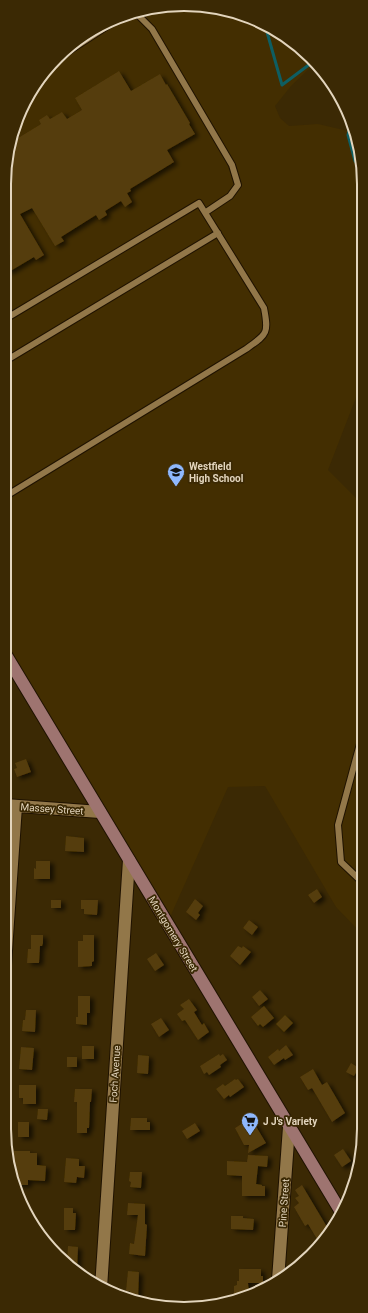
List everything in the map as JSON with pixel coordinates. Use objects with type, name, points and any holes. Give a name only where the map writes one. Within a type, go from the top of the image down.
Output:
[{"type":"main road","name":"Montgomery Street","points":[[11,663],[338,1208]]},
{"type":"street","name":"Massey Street","points":[[11,806],[100,812]]},
{"type":"street","name":"Foch Avenue","points":[[101,1281],[129,860]]},
{"type":"street","name":"Pine Street","points":[[278,1274],[289,1127]]},
{"type":"lane","points":[[140,17],[152,29],[232,166],[238,185],[230,196],[206,212]]},
{"type":"lane","points":[[11,316],[199,204],[206,212],[264,308],[268,325],[263,338],[224,364],[11,493]]},
{"type":"lane","points":[[11,358],[218,233]]},
{"type":"lane","points":[[357,755],[338,825],[341,862],[357,877]]},
{"type":"shaded area","name":"Westfield High School","points":[[195,11],[218,14],[250,24],[280,40],[298,54],[311,67],[291,86],[275,106],[280,118],[289,126],[318,124],[348,131],[356,161],[357,395],[328,470],[357,499],[357,929],[336,907],[265,786],[228,787],[167,924],[11,664],[11,173],[14,150],[20,128],[29,107],[40,88],[54,70],[70,54],[98,34],[128,20],[161,12]]},
{"type":"building","points":[[119,71],[131,91],[160,74],[190,123],[189,124],[195,134],[167,150],[174,162],[130,189],[131,191],[127,193],[132,202],[125,207],[121,201],[105,211],[107,215],[99,220],[96,215],[61,237],[64,241],[55,246],[32,208],[20,214],[44,255],[36,260],[34,257],[11,271],[11,173],[17,139],[41,124],[39,120],[47,115],[50,119],[62,112],[67,119],[82,110],[75,98]]},
{"type":"building","points":[[26,759],[31,772],[17,777],[14,769],[17,768],[15,763]]},
{"type":"building","points":[[66,836],[84,838],[84,852],[65,851]]},
{"type":"building","points":[[36,861],[50,861],[50,879],[34,879],[34,868],[36,869]]},
{"type":"building","points":[[317,889],[322,897],[314,903],[308,895]]},
{"type":"building","points":[[195,899],[203,906],[198,913],[200,915],[196,920],[186,912]]},
{"type":"building","points":[[51,900],[61,900],[61,908],[51,908]]},
{"type":"building","points":[[81,900],[98,900],[97,915],[84,914],[84,909],[81,909]]},
{"type":"building","points":[[249,920],[258,927],[252,935],[243,928]]},
{"type":"building","points":[[31,935],[43,935],[43,943],[42,946],[40,946],[39,963],[27,963],[28,949],[31,949]]},
{"type":"building","points":[[83,935],[94,935],[94,961],[92,962],[92,966],[78,967],[78,941],[83,941]]},
{"type":"building","points":[[238,946],[242,948],[243,946],[251,952],[240,965],[230,956]]},
{"type":"building","points":[[156,953],[164,965],[155,971],[147,959]]},
{"type":"building","points":[[260,990],[268,999],[259,1006],[252,997]]},
{"type":"building","points":[[78,996],[90,996],[90,1013],[87,1013],[87,1025],[76,1024],[76,1017],[78,1017]]},
{"type":"building","points":[[189,999],[197,1010],[194,1012],[202,1025],[204,1023],[209,1032],[198,1040],[185,1020],[182,1021],[177,1014],[184,1009],[180,1005]]},
{"type":"building","points":[[264,1006],[274,1018],[263,1027],[260,1024],[258,1026],[251,1017]]},
{"type":"building","points":[[26,1010],[36,1010],[35,1032],[22,1031]]},
{"type":"building","points":[[285,1015],[293,1023],[284,1032],[276,1024]]},
{"type":"building","points":[[161,1018],[169,1030],[159,1037],[151,1024]]},
{"type":"building","points":[[286,1045],[293,1055],[285,1060],[284,1058],[274,1065],[268,1057]]},
{"type":"building","points":[[82,1046],[94,1046],[94,1059],[82,1059]]},
{"type":"building","points":[[21,1047],[34,1048],[32,1070],[19,1069]]},
{"type":"building","points":[[219,1054],[220,1056],[223,1054],[227,1060],[220,1065],[221,1067],[209,1075],[207,1072],[204,1074],[200,1066]]},
{"type":"building","points":[[138,1055],[149,1056],[148,1074],[137,1073]]},
{"type":"building","points":[[67,1057],[77,1057],[77,1067],[67,1067]]},
{"type":"building","points":[[351,1063],[357,1067],[357,1071],[354,1076],[346,1072]]},
{"type":"building","points":[[313,1069],[322,1085],[327,1082],[345,1113],[332,1122],[312,1088],[308,1090],[300,1077]]},
{"type":"building","points":[[235,1079],[238,1079],[244,1087],[230,1097],[229,1095],[224,1099],[216,1089],[223,1084],[225,1086]]},
{"type":"building","points":[[19,1085],[36,1085],[36,1104],[23,1104],[23,1098],[19,1098]]},
{"type":"building","points":[[75,1089],[92,1089],[89,1128],[87,1128],[87,1133],[77,1133],[77,1102],[74,1102]]},
{"type":"building","points":[[38,1109],[48,1109],[47,1120],[37,1119]]},
{"type":"building","points":[[131,1118],[147,1118],[147,1122],[150,1122],[150,1130],[130,1130]]},
{"type":"building","name":"J J's Variety","points":[[251,1118],[266,1143],[248,1153],[249,1145],[244,1145],[235,1128]]},
{"type":"building","points":[[18,1122],[29,1122],[29,1137],[18,1137]]},
{"type":"building","points":[[195,1123],[200,1131],[187,1139],[182,1131]]},
{"type":"building","points":[[343,1149],[351,1161],[342,1167],[334,1155]]},
{"type":"building","points":[[14,1151],[30,1151],[30,1153],[37,1153],[37,1165],[46,1166],[45,1181],[28,1180],[28,1185],[20,1185],[14,1163]]},
{"type":"building","points":[[248,1155],[268,1156],[267,1167],[258,1166],[256,1184],[265,1186],[265,1196],[242,1196],[242,1176],[227,1175],[227,1161],[247,1162]]},
{"type":"building","points":[[66,1158],[79,1159],[79,1166],[85,1166],[84,1178],[77,1177],[76,1183],[64,1182]]},
{"type":"building","points":[[130,1172],[142,1172],[141,1188],[130,1187]]},
{"type":"building","points":[[302,1185],[327,1227],[317,1239],[308,1224],[305,1226],[294,1207],[299,1203],[295,1198],[299,1196],[295,1190]]},
{"type":"building","points":[[128,1203],[145,1204],[145,1224],[147,1225],[145,1256],[129,1254],[130,1243],[134,1244],[138,1215],[127,1215]]},
{"type":"building","points":[[64,1208],[73,1208],[73,1213],[76,1213],[75,1230],[64,1230]]},
{"type":"building","points":[[231,1216],[243,1216],[243,1218],[254,1219],[253,1230],[231,1229]]},
{"type":"building","points":[[68,1246],[78,1247],[77,1265],[67,1256]]},
{"type":"building","points":[[239,1269],[261,1269],[263,1283],[248,1283],[249,1290],[234,1295],[234,1286],[237,1285],[237,1281],[239,1281]]},
{"type":"building","points":[[128,1271],[139,1272],[138,1296],[130,1294],[130,1291],[126,1291]]},
{"type":"waterway","points":[[267,32],[282,85],[309,65]]},
{"type":"waterway","points":[[349,131],[348,135],[356,163]]},
{"type":"place","name":"Westfield High School","points":[[176,487]]},
{"type":"place","name":"J J's Variety","points":[[250,1136]]}]
